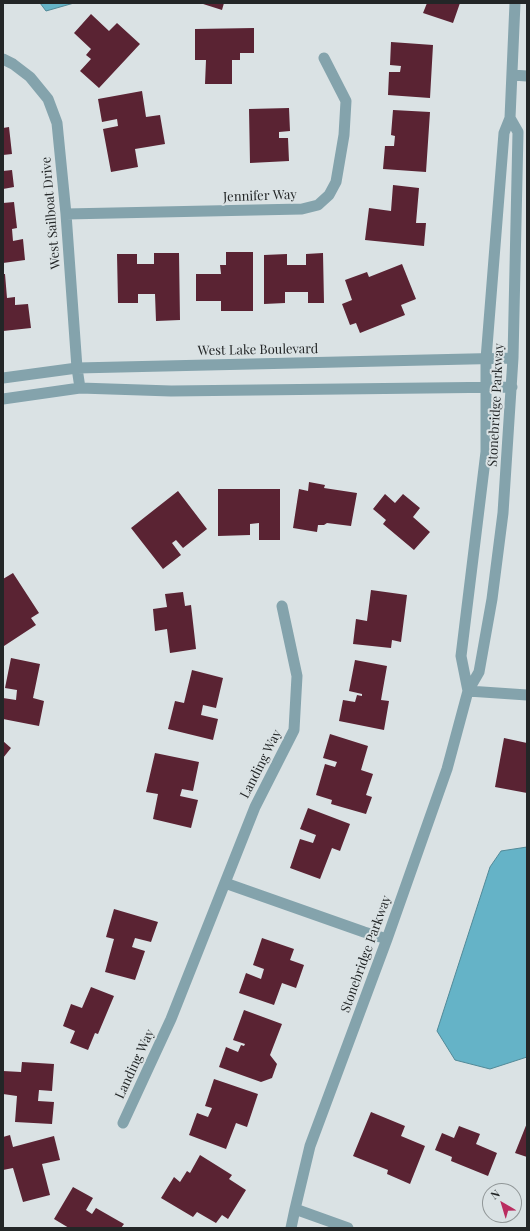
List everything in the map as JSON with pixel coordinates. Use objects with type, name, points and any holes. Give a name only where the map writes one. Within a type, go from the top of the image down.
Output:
[{"type":"street","name":"Stonebridge Parkway","points":[[468,691],[461,656],[486,452],[486,359],[504,133],[510,118],[515,3]]},
{"type":"street","name":"Jennifer Way","points":[[66,214],[302,209],[318,204],[329,195],[336,182],[344,135],[346,101],[324,58]]},
{"type":"street","name":"West Sailboat Drive","points":[[3,59],[14,64],[30,77],[48,99],[57,122],[66,214],[77,368],[80,388]]},
{"type":"street","points":[[512,75],[527,76]]},
{"type":"street","name":"Stonebridge Parkway","points":[[291,1228],[310,1146],[387,939],[447,768],[468,691],[479,672],[492,599],[503,513],[512,387],[518,132],[510,118]]},
{"type":"street","name":"West Lake Boulevard","points":[[3,378],[77,368],[513,358]]},
{"type":"street","points":[[3,399],[80,388],[171,390],[512,387]]},
{"type":"street","name":"Landing Way","points":[[123,1123],[171,1019],[255,807],[294,730],[296,676],[282,606]]},
{"type":"street","points":[[468,691],[527,695]]},
{"type":"street","points":[[225,883],[387,939]]},
{"type":"street","points":[[295,1209],[348,1228]]},
{"type":"water","points":[[40,3],[74,3],[46,11]]},
{"type":"water","points":[[527,847],[527,1057],[490,1069],[455,1060],[437,1031],[490,867],[501,851]]},
{"type":"building","points":[[200,3],[224,3],[222,10]]},
{"type":"building","points":[[427,3],[460,3],[453,23],[423,13]]},
{"type":"building","points":[[91,14],[109,31],[117,23],[140,44],[99,88],[80,71],[91,59],[86,55],[91,49],[74,33]]},
{"type":"building","points":[[254,28],[254,53],[240,53],[240,60],[232,60],[232,84],[205,84],[206,60],[195,60],[195,29]]},
{"type":"building","points":[[391,42],[433,45],[430,98],[388,95],[389,72],[400,72],[401,66],[390,65]]},
{"type":"building","points":[[142,91],[146,117],[160,115],[165,144],[135,149],[138,167],[111,172],[103,129],[118,126],[117,119],[102,122],[98,99]]},
{"type":"building","points":[[289,108],[290,131],[279,132],[279,138],[288,138],[289,161],[250,163],[249,109]]},
{"type":"building","points":[[393,110],[430,112],[426,172],[383,169],[385,146],[394,146],[395,136],[391,135]]},
{"type":"building","points":[[9,127],[12,154],[3,155],[3,128]]},
{"type":"building","points":[[12,170],[14,187],[3,189],[3,171]]},
{"type":"building","points":[[393,185],[419,188],[416,223],[426,223],[424,246],[365,240],[369,208],[391,211]]},
{"type":"building","points":[[14,202],[17,228],[12,229],[13,241],[23,239],[25,260],[3,263],[3,203]]},
{"type":"building","points":[[226,252],[253,252],[253,311],[221,311],[221,301],[196,301],[196,274],[221,274],[220,265],[226,265]]},
{"type":"building","points":[[154,253],[179,253],[180,320],[156,321],[155,294],[138,294],[138,303],[118,303],[117,254],[137,254],[137,264],[154,264]]},
{"type":"building","points":[[323,253],[324,303],[308,303],[308,292],[285,292],[285,303],[264,304],[264,255],[287,254],[287,265],[306,265],[306,254]]},
{"type":"building","points":[[402,264],[416,299],[401,305],[405,315],[360,333],[356,323],[350,325],[342,304],[352,300],[345,280],[367,272],[369,277]]},
{"type":"building","points":[[3,274],[5,274],[7,298],[15,297],[15,305],[28,304],[31,328],[3,331]]},
{"type":"building","points":[[309,482],[325,485],[324,488],[357,493],[351,526],[327,523],[324,525],[318,525],[317,532],[293,528],[299,489],[308,491]]},
{"type":"building","points":[[218,489],[280,489],[280,540],[259,540],[259,523],[250,524],[250,535],[218,536]]},
{"type":"building","points":[[178,491],[207,529],[183,548],[176,540],[172,543],[181,555],[163,569],[131,528]]},
{"type":"building","points":[[385,494],[395,503],[403,494],[420,508],[413,517],[430,532],[414,550],[383,524],[386,520],[373,509]]},
{"type":"building","points":[[13,573],[39,613],[31,618],[36,625],[4,646],[3,579]]},
{"type":"building","points":[[371,590],[407,595],[401,642],[392,640],[391,648],[353,644],[356,619],[367,621]]},
{"type":"building","points":[[183,592],[185,606],[191,605],[196,649],[170,653],[167,629],[155,631],[153,609],[167,607],[165,594]]},
{"type":"building","points":[[11,658],[40,664],[33,698],[44,701],[39,726],[3,719],[3,698],[16,700],[17,690],[5,688]]},
{"type":"building","points":[[355,660],[387,666],[381,700],[389,701],[384,730],[339,721],[343,700],[355,702],[357,695],[362,696],[362,694],[349,691]]},
{"type":"building","points":[[192,670],[223,678],[216,708],[203,705],[201,715],[218,719],[213,740],[168,729],[175,701],[184,703]]},
{"type":"building","points":[[330,734],[368,746],[361,770],[373,774],[366,795],[372,797],[366,814],[331,804],[332,800],[316,795],[325,764],[335,767],[337,762],[323,758]]},
{"type":"building","points":[[504,738],[527,743],[527,793],[495,787]]},
{"type":"building","points":[[3,741],[11,748],[3,758]]},
{"type":"building","points":[[155,753],[199,762],[193,791],[182,789],[180,796],[198,800],[191,828],[153,819],[158,794],[146,792]]},
{"type":"building","points":[[308,808],[350,824],[340,851],[332,848],[320,879],[290,868],[300,839],[313,843],[316,835],[300,829]]},
{"type":"building","points":[[114,909],[158,922],[151,942],[135,938],[132,947],[145,951],[135,980],[105,972],[114,939],[106,937]]},
{"type":"building","points":[[262,938],[294,949],[290,960],[304,965],[296,988],[282,983],[274,1005],[239,993],[246,973],[261,979],[264,969],[253,965]]},
{"type":"building","points":[[91,987],[114,996],[98,1034],[95,1033],[88,1050],[70,1043],[75,1031],[63,1026],[71,1004],[82,1008]]},
{"type":"building","points":[[244,1010],[282,1024],[270,1055],[277,1064],[272,1078],[261,1082],[219,1067],[226,1047],[238,1052],[241,1045],[244,1046],[245,1044],[233,1040]]},
{"type":"building","points":[[22,1062],[54,1064],[52,1091],[39,1090],[38,1101],[54,1102],[52,1124],[15,1122],[17,1096],[3,1094],[3,1071],[21,1072]]},
{"type":"building","points":[[214,1079],[258,1094],[247,1127],[236,1123],[226,1149],[189,1135],[197,1113],[208,1117],[212,1108],[205,1106]]},
{"type":"building","points":[[371,1112],[405,1126],[401,1136],[425,1146],[410,1184],[387,1174],[388,1170],[353,1156]]},
{"type":"building","points":[[527,1123],[527,1157],[515,1153]]},
{"type":"building","points":[[459,1126],[480,1134],[476,1144],[497,1153],[488,1176],[451,1161],[452,1157],[435,1150],[442,1133],[454,1138]]},
{"type":"building","points":[[10,1135],[13,1147],[54,1136],[60,1160],[42,1164],[50,1195],[23,1202],[13,1168],[3,1170],[3,1137]]},
{"type":"building","points":[[200,1155],[232,1175],[229,1179],[246,1190],[228,1219],[222,1215],[216,1223],[197,1212],[193,1217],[161,1198],[174,1177],[180,1182],[187,1171],[190,1173]]},
{"type":"building","points":[[73,1187],[93,1198],[86,1210],[92,1214],[96,1208],[124,1224],[121,1228],[69,1228],[54,1219]]}]
